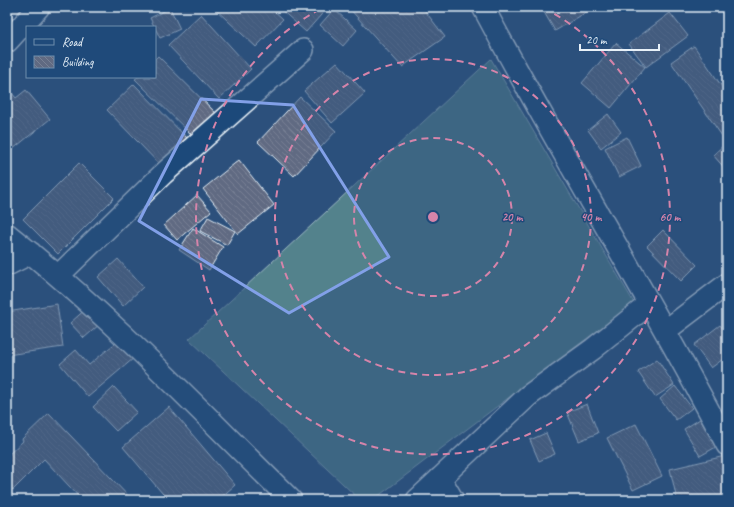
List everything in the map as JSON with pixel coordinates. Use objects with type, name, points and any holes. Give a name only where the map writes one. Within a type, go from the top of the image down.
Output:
[{"type":"street","points":[[7,42],[38,7]]},
{"type":"street","points":[[483,7],[526,90],[568,158],[727,445]]},
{"type":"street","points":[[58,276],[163,174],[303,50]]},
{"type":"street","points":[[7,234],[58,276],[154,364],[291,500]]},
{"type":"street","points":[[7,265],[31,253]]},
{"type":"street","points":[[664,331],[727,284]]},
{"type":"street","points":[[417,500],[528,396],[593,349],[649,304]]},
{"type":"street","points":[[440,478],[453,500]]},
{"type":"highlighted area","points":[[201,99],[293,105],[389,257],[289,313],[139,221]]},
{"type":"green space","points":[[491,59],[634,303],[373,500],[360,500],[189,339]]},
{"type":"building","points":[[213,7],[270,7],[283,19],[256,47]]},
{"type":"building","points":[[278,7],[328,7],[306,32]]},
{"type":"building","points":[[348,7],[422,7],[445,37],[402,67]]},
{"type":"building","points":[[541,7],[595,7],[555,31]]},
{"type":"building","points":[[170,8],[180,29],[160,38],[156,30],[156,26],[154,26],[150,18]]},
{"type":"building","points":[[334,9],[357,30],[343,46],[320,25]]},
{"type":"building","points":[[670,13],[688,36],[646,67],[629,44]]},
{"type":"building","points":[[201,14],[251,69],[219,99],[168,45]]},
{"type":"building","points":[[616,43],[645,67],[611,108],[582,83]]},
{"type":"building","points":[[694,46],[727,94],[727,132],[722,136],[671,62]]},
{"type":"building","points":[[158,56],[222,119],[199,142],[135,79],[156,78],[156,58]]},
{"type":"building","points":[[337,62],[365,93],[332,123],[304,91]]},
{"type":"building","points":[[134,84],[193,144],[166,171],[107,110]]},
{"type":"building","points":[[7,87],[16,98],[26,90],[50,119],[7,154]]},
{"type":"building","points":[[300,97],[336,131],[294,176],[258,142]]},
{"type":"building","points":[[608,114],[621,132],[601,148],[588,130]]},
{"type":"building","points":[[627,137],[641,166],[619,177],[605,148]]},
{"type":"building","points":[[727,142],[727,171],[713,155]]},
{"type":"building","points":[[239,160],[274,205],[238,234],[203,189]]},
{"type":"building","points":[[79,163],[114,198],[58,254],[23,219]]},
{"type":"building","points":[[197,195],[211,211],[177,240],[164,225]]},
{"type":"building","points":[[208,217],[235,231],[227,245],[200,231]]},
{"type":"building","points":[[193,228],[223,247],[209,270],[179,250]]},
{"type":"building","points":[[663,230],[697,265],[681,281],[647,246]]},
{"type":"building","points":[[118,259],[143,287],[123,306],[98,277]]},
{"type":"building","points":[[57,304],[63,347],[7,355],[7,312]]},
{"type":"building","points":[[87,308],[100,324],[84,338],[70,323]]},
{"type":"building","points":[[720,325],[727,334],[727,356],[711,368],[694,345]]},
{"type":"building","points":[[119,340],[134,358],[88,397],[60,364],[76,350],[89,365]]},
{"type":"building","points":[[657,359],[674,385],[655,397],[638,372]]},
{"type":"building","points":[[675,386],[692,408],[676,420],[660,399]]},
{"type":"building","points":[[114,387],[137,412],[116,431],[93,407]]},
{"type":"building","points":[[587,404],[598,433],[579,441],[567,412]]},
{"type":"building","points":[[169,407],[235,485],[218,500],[168,500],[123,447]]},
{"type":"building","points":[[49,413],[132,500],[82,500],[44,459],[13,490],[7,484],[7,456]]},
{"type":"building","points":[[700,419],[716,447],[700,456],[684,429]]},
{"type":"building","points":[[636,424],[662,476],[633,490],[607,438]]},
{"type":"building","points":[[546,433],[555,454],[539,461],[530,440]]},
{"type":"building","points":[[725,456],[727,500],[677,500],[670,469]]}]
